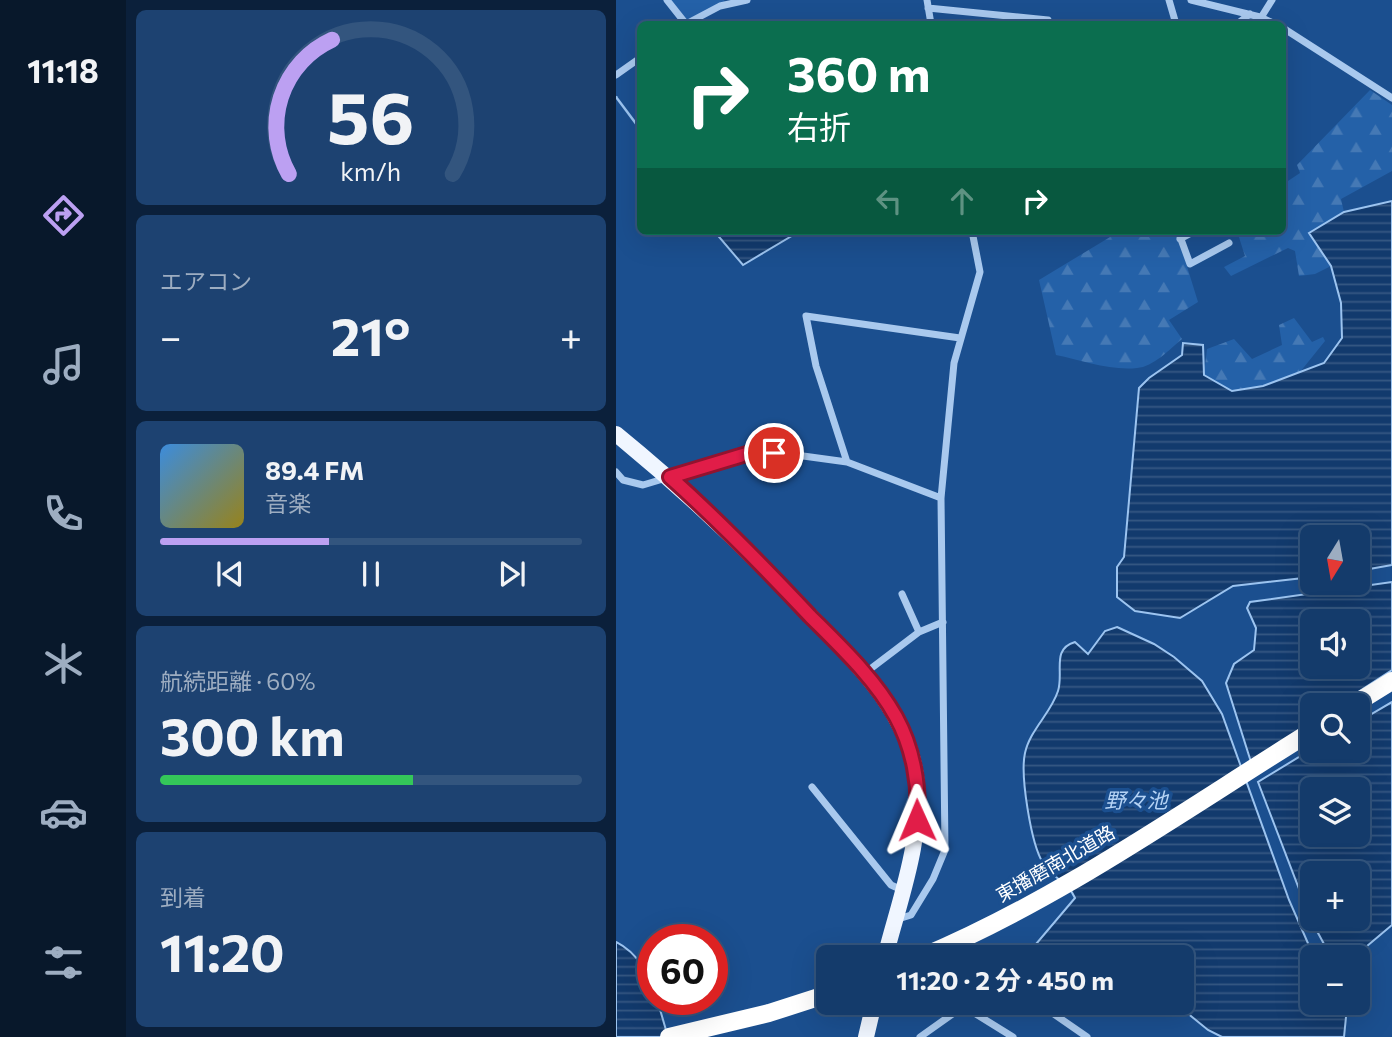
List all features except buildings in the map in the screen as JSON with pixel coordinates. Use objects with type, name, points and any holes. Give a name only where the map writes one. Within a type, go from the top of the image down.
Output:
[{"type":"highway","points":[[1370,695],[1392,681]]},
{"type":"highway","points":[[1370,705],[1392,692]]},
{"type":"highway","name":"東播磨南北道路","points":[[947,945],[1074,879],[1300,738]]},
{"type":"highway","name":"東播磨南北道路","points":[[965,945],[1068,891],[1300,747]]},
{"type":"highway","points":[[669,1037],[769,1013],[816,998]]},
{"type":"highway","points":[[712,1037],[816,1007]]},
{"type":"main road","points":[[616,433],[719,521],[865,674],[896,718],[915,773],[918,804],[916,836],[889,945]]},
{"type":"main road","points":[[866,1037],[871,1015]]},
{"type":"street","points":[[667,0],[684,21]]},
{"type":"street","points":[[692,21],[720,6],[747,0]]},
{"type":"street","points":[[1169,0],[1175,21]]},
{"type":"street","points":[[1191,0],[1250,14],[1259,21],[1272,0]]},
{"type":"street","points":[[928,4],[1048,20]]},
{"type":"street","points":[[1241,21],[1250,14]]},
{"type":"street","points":[[1286,30],[1392,99]]},
{"type":"street","points":[[616,75],[637,60]]},
{"type":"street","points":[[895,920],[911,915],[933,879],[945,850],[941,498],[950,382],[980,272],[973,235]]},
{"type":"street","points":[[1179,235],[1190,264],[1229,243]]},
{"type":"street","points":[[847,462],[817,366],[806,316],[960,338]]},
{"type":"street","points":[[616,472],[623,480],[643,485],[753,452],[847,462],[941,498]]},
{"type":"street","points":[[902,594],[919,632]]},
{"type":"street","points":[[865,674],[919,632],[943,622]]},
{"type":"street","points":[[811,787],[891,885],[902,890]]},
{"type":"street","points":[[924,1036],[952,1015]]},
{"type":"street","points":[[982,1015],[1013,1037]]},
{"type":"street","points":[[1055,1015],[1087,1037]]},
{"type":"green space","points":[[671,0],[724,0],[725,2],[687,20]]},
{"type":"green space","points":[[1370,90],[1392,105],[1392,171],[1341,199],[1344,212],[1309,233],[1331,266],[1315,274],[1299,276],[1295,251],[1288,248],[1231,276],[1224,267],[1245,256],[1238,235],[1286,235],[1286,179],[1288,181],[1300,173],[1297,165]]},
{"type":"green space","points":[[1113,235],[1177,235],[1198,302],[1169,320],[1182,339],[1155,361],[1137,368],[1107,367],[1056,355],[1039,280]]},
{"type":"green space","points":[[1294,318],[1312,342],[1323,337],[1325,341],[1300,372],[1263,386],[1232,391],[1204,375],[1207,349],[1234,339],[1252,359],[1282,345],[1279,325]]},
{"type":"water","points":[[1392,201],[1392,565],[1370,569],[1370,525],[1300,525],[1300,578],[1233,586],[1180,618],[1135,611],[1117,597],[1117,567],[1124,557],[1139,388],[1182,355],[1183,343],[1203,345],[1204,375],[1232,391],[1263,386],[1324,363],[1342,338],[1341,303],[1331,266],[1309,233],[1344,212]]},
{"type":"water","points":[[717,235],[793,235],[743,265]]},
{"type":"water","points":[[1392,582],[1392,670],[1357,693],[1300,693],[1300,730],[1251,762],[1226,683],[1234,664],[1254,650],[1256,628],[1247,608],[1250,602],[1300,595],[1370,595],[1370,585]]},
{"type":"water","name":"野々池","points":[[1117,627],[1154,644],[1174,657],[1202,681],[1222,714],[1300,931],[1303,931],[1309,945],[1300,945],[1300,1015],[1345,1015],[1344,1037],[1222,1037],[1208,1030],[1190,1015],[1194,1015],[1194,945],[1035,945],[1075,898],[1046,868],[1034,841],[1025,792],[1025,753],[1031,737],[1058,691],[1063,650],[1075,642],[1088,654],[1105,631]]},
{"type":"water","points":[[1392,702],[1392,925],[1368,945],[1325,945],[1317,931],[1370,931],[1370,861],[1300,861],[1300,891],[1258,782],[1300,756],[1300,763],[1370,763],[1370,715]]},
{"type":"water","points":[[616,942],[637,959],[637,1015],[662,1015],[668,1037],[616,1037]]},
{"type":"waterway","points":[[616,97],[637,125]]},
{"type":"route","points":[[774,453],[753,452],[670,477],[719,521],[830,635],[889,705],[903,731],[915,773],[917,820]]}]
